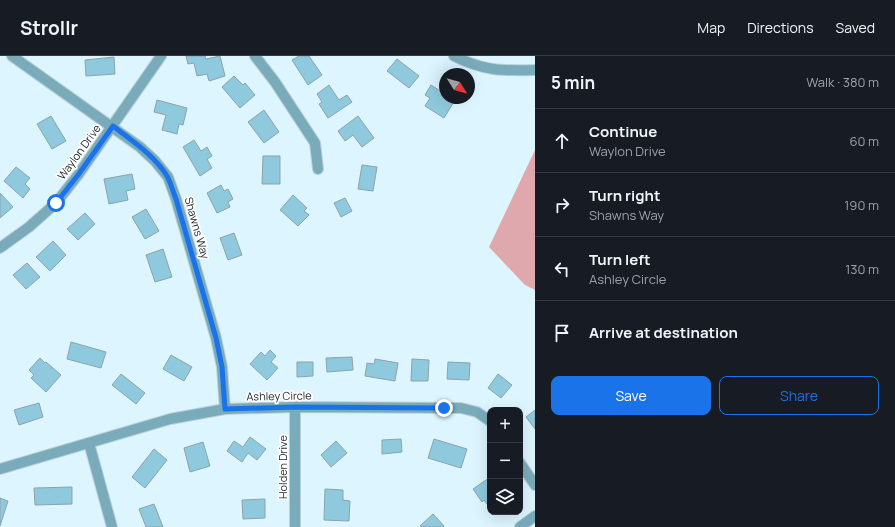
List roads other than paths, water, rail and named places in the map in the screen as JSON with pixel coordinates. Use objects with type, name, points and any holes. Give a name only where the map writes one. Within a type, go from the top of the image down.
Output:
[{"type":"street","name":"Shawns Way","points":[[12,56],[140,146],[155,160],[168,177],[216,338],[222,367],[225,409]]},
{"type":"street","name":"Waylon Drive","points":[[0,248],[29,227],[56,203],[113,126],[160,56]]},
{"type":"street","points":[[255,56],[275,82],[314,143],[318,169]]},
{"type":"street","points":[[454,56],[478,67],[504,71],[535,70]]},
{"type":"street","name":"Ashley Circle","points":[[0,470],[170,419],[225,409],[295,407],[461,408],[477,412],[487,420]]},
{"type":"street","name":"Holden Drive","points":[[295,407],[296,527]]},
{"type":"street","points":[[89,443],[112,527]]},
{"type":"street","points":[[523,467],[535,485]]},
{"type":"street","points":[[520,527],[535,516]]}]
